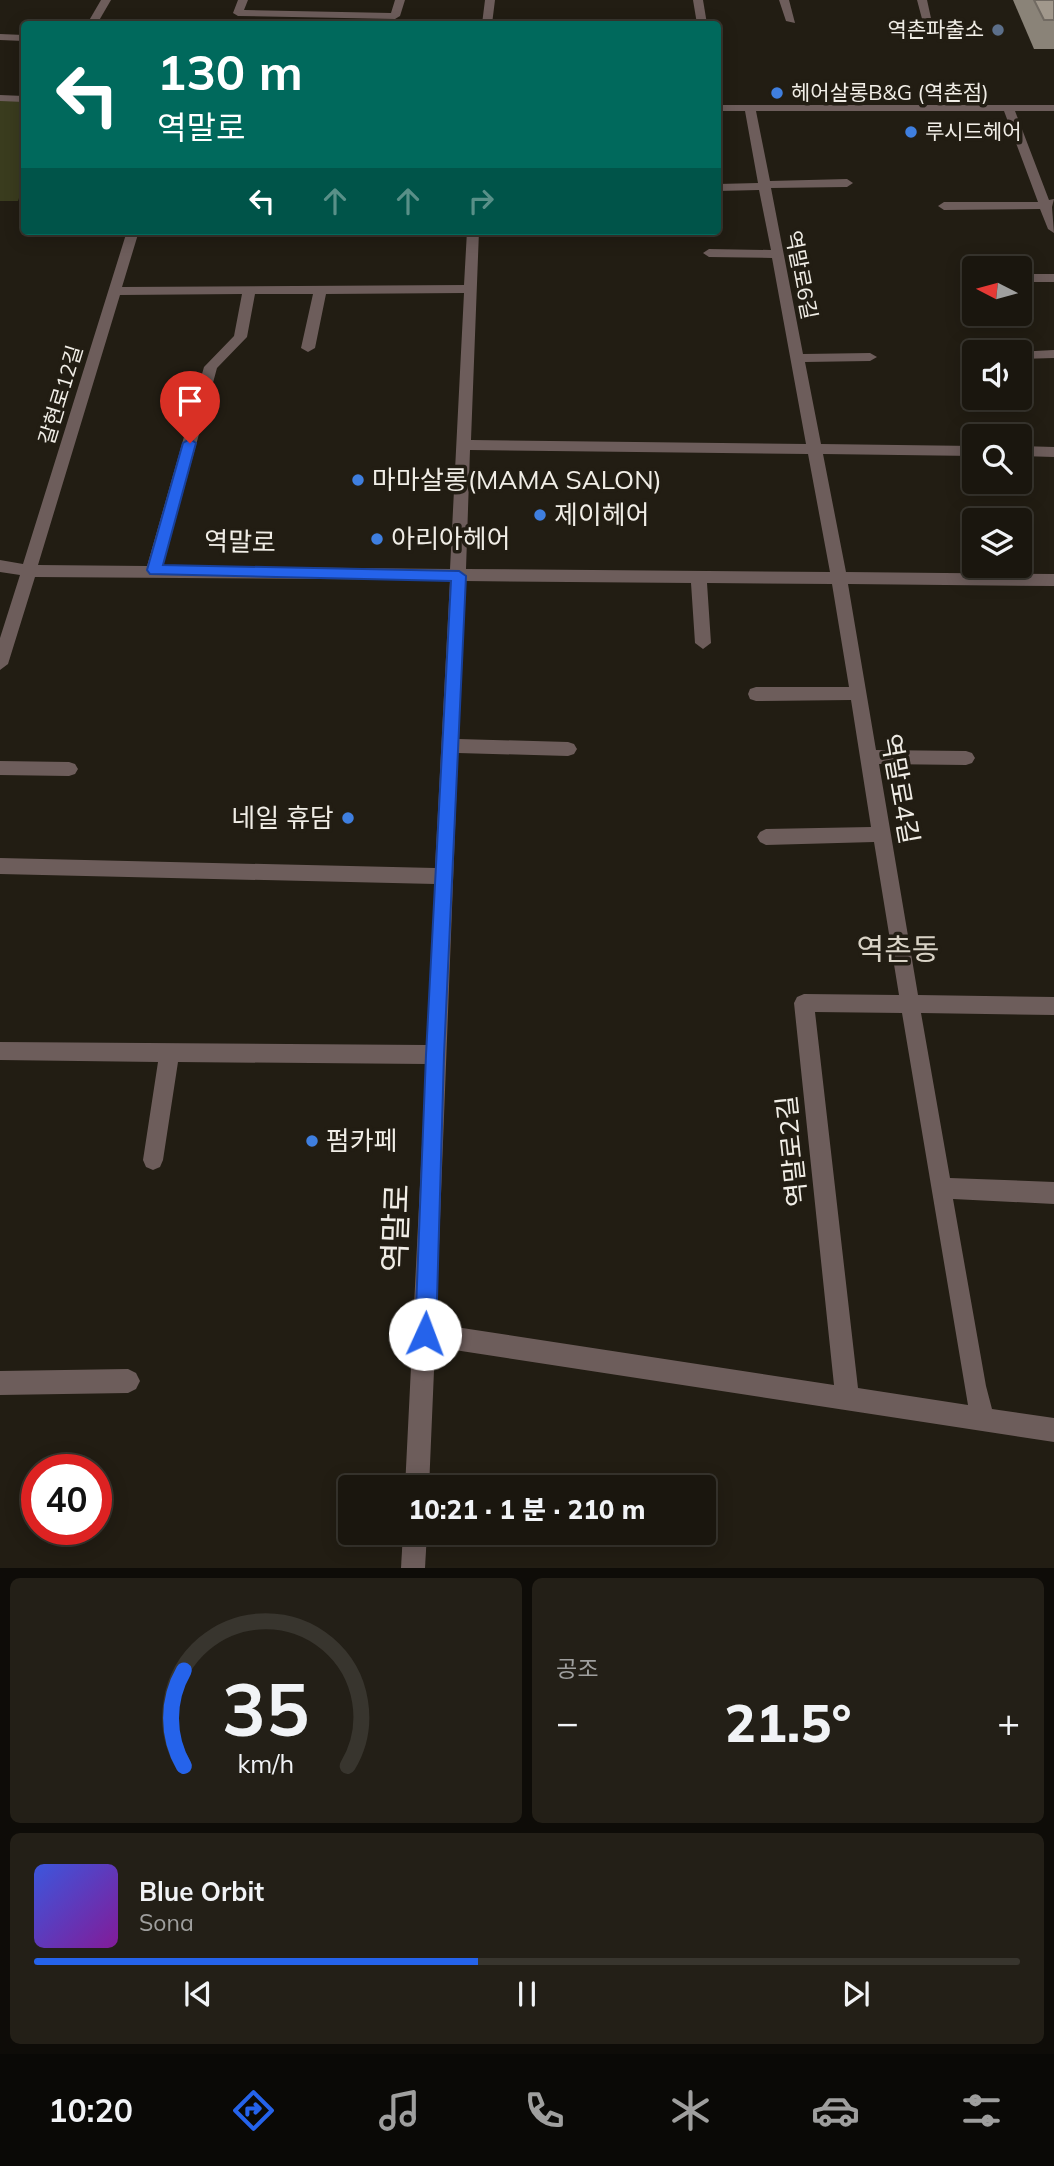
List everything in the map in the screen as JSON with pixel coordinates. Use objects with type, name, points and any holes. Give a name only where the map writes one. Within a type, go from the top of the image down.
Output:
[{"type":"street","points":[[94,21],[106,0]]},
{"type":"street","points":[[243,0],[238,13],[395,16],[400,0]]},
{"type":"street","points":[[487,21],[490,0]]},
{"type":"street","points":[[698,0],[702,21]]},
{"type":"street","points":[[784,0],[791,21]]},
{"type":"street","points":[[922,0],[930,30]]},
{"type":"street","points":[[0,37],[21,38]]},
{"type":"street","points":[[0,98],[21,99]]},
{"type":"street","points":[[721,108],[1054,108]]},
{"type":"street","name":"역말로6길","points":[[750,108],[839,579]]},
{"type":"street","points":[[1008,108],[1049,203],[1054,229]]},
{"type":"street","points":[[721,188],[847,183]]},
{"type":"street","points":[[944,206],[1027,206],[1049,203]]},
{"type":"street","name":"갈현로12길","points":[[0,664],[131,235]]},
{"type":"street","name":"역말로","points":[[418,1475],[473,235]]},
{"type":"street","points":[[709,253],[778,254]]},
{"type":"street","points":[[1032,278],[1054,278]]},
{"type":"street","name":"역말로","points":[[249,289],[240,337],[211,367],[155,570],[459,576]]},
{"type":"street","points":[[114,291],[471,289]]},
{"type":"street","points":[[308,348],[320,290]]},
{"type":"street","points":[[1032,355],[1054,354]]},
{"type":"street","points":[[797,358],[870,357]]},
{"type":"street","points":[[464,445],[962,451]]},
{"type":"street","points":[[1032,451],[1054,452]]},
{"type":"street","points":[[0,566],[30,571],[155,570]]},
{"type":"street","points":[[459,576],[1054,580]]},
{"type":"street","points":[[699,579],[703,643]]},
{"type":"street","name":"역말로4길","points":[[839,579],[909,1007]]},
{"type":"street","points":[[757,694],[857,694]]},
{"type":"street","points":[[450,746],[568,749]]},
{"type":"street","points":[[868,757],[966,758]]},
{"type":"street","points":[[0,768],[69,769]]},
{"type":"street","points":[[766,837],[881,834]]},
{"type":"street","points":[[0,866],[443,876]]},
{"type":"street","name":"역말로2길","points":[[847,1398],[804,1003],[909,1007],[1054,1006]]},
{"type":"street","points":[[909,1007],[974,1386],[983,1419]]},
{"type":"street","points":[[0,1051],[435,1055]]},
{"type":"street","points":[[153,1160],[169,1053]]},
{"type":"street","points":[[940,1188],[1054,1193]]},
{"type":"street","points":[[425,1334],[1054,1430]]},
{"type":"street","points":[[0,1383],[128,1381]]},
{"type":"street","points":[[413,1567],[414,1545]]},
{"type":"green space","points":[[0,98],[21,99],[21,192],[18,201],[0,201]]},
{"type":"building","points":[[1034,0],[1054,0],[1054,20],[1044,20]]},
{"type":"place","name":"역촌파출소","points":[[998,30]]},
{"type":"place","name":"헤어살롱B&G (역촌점)","points":[[777,93]]},
{"type":"place","name":"루시드헤어","points":[[911,132]]},
{"type":"place","name":"마마살롱(MAMA SALON)","points":[[358,480]]},
{"type":"place","name":"제이헤어","points":[[540,515]]},
{"type":"place","name":"아리아헤어","points":[[377,539]]},
{"type":"place","name":"네일 휴담","points":[[348,818]]},
{"type":"place","name":"펌카페","points":[[312,1141]]},
{"type":"district","name":"역촌동","points":[[898,950]]},
{"type":"route","points":[[190,443],[155,570],[459,576],[443,876],[425,1334]]}]
